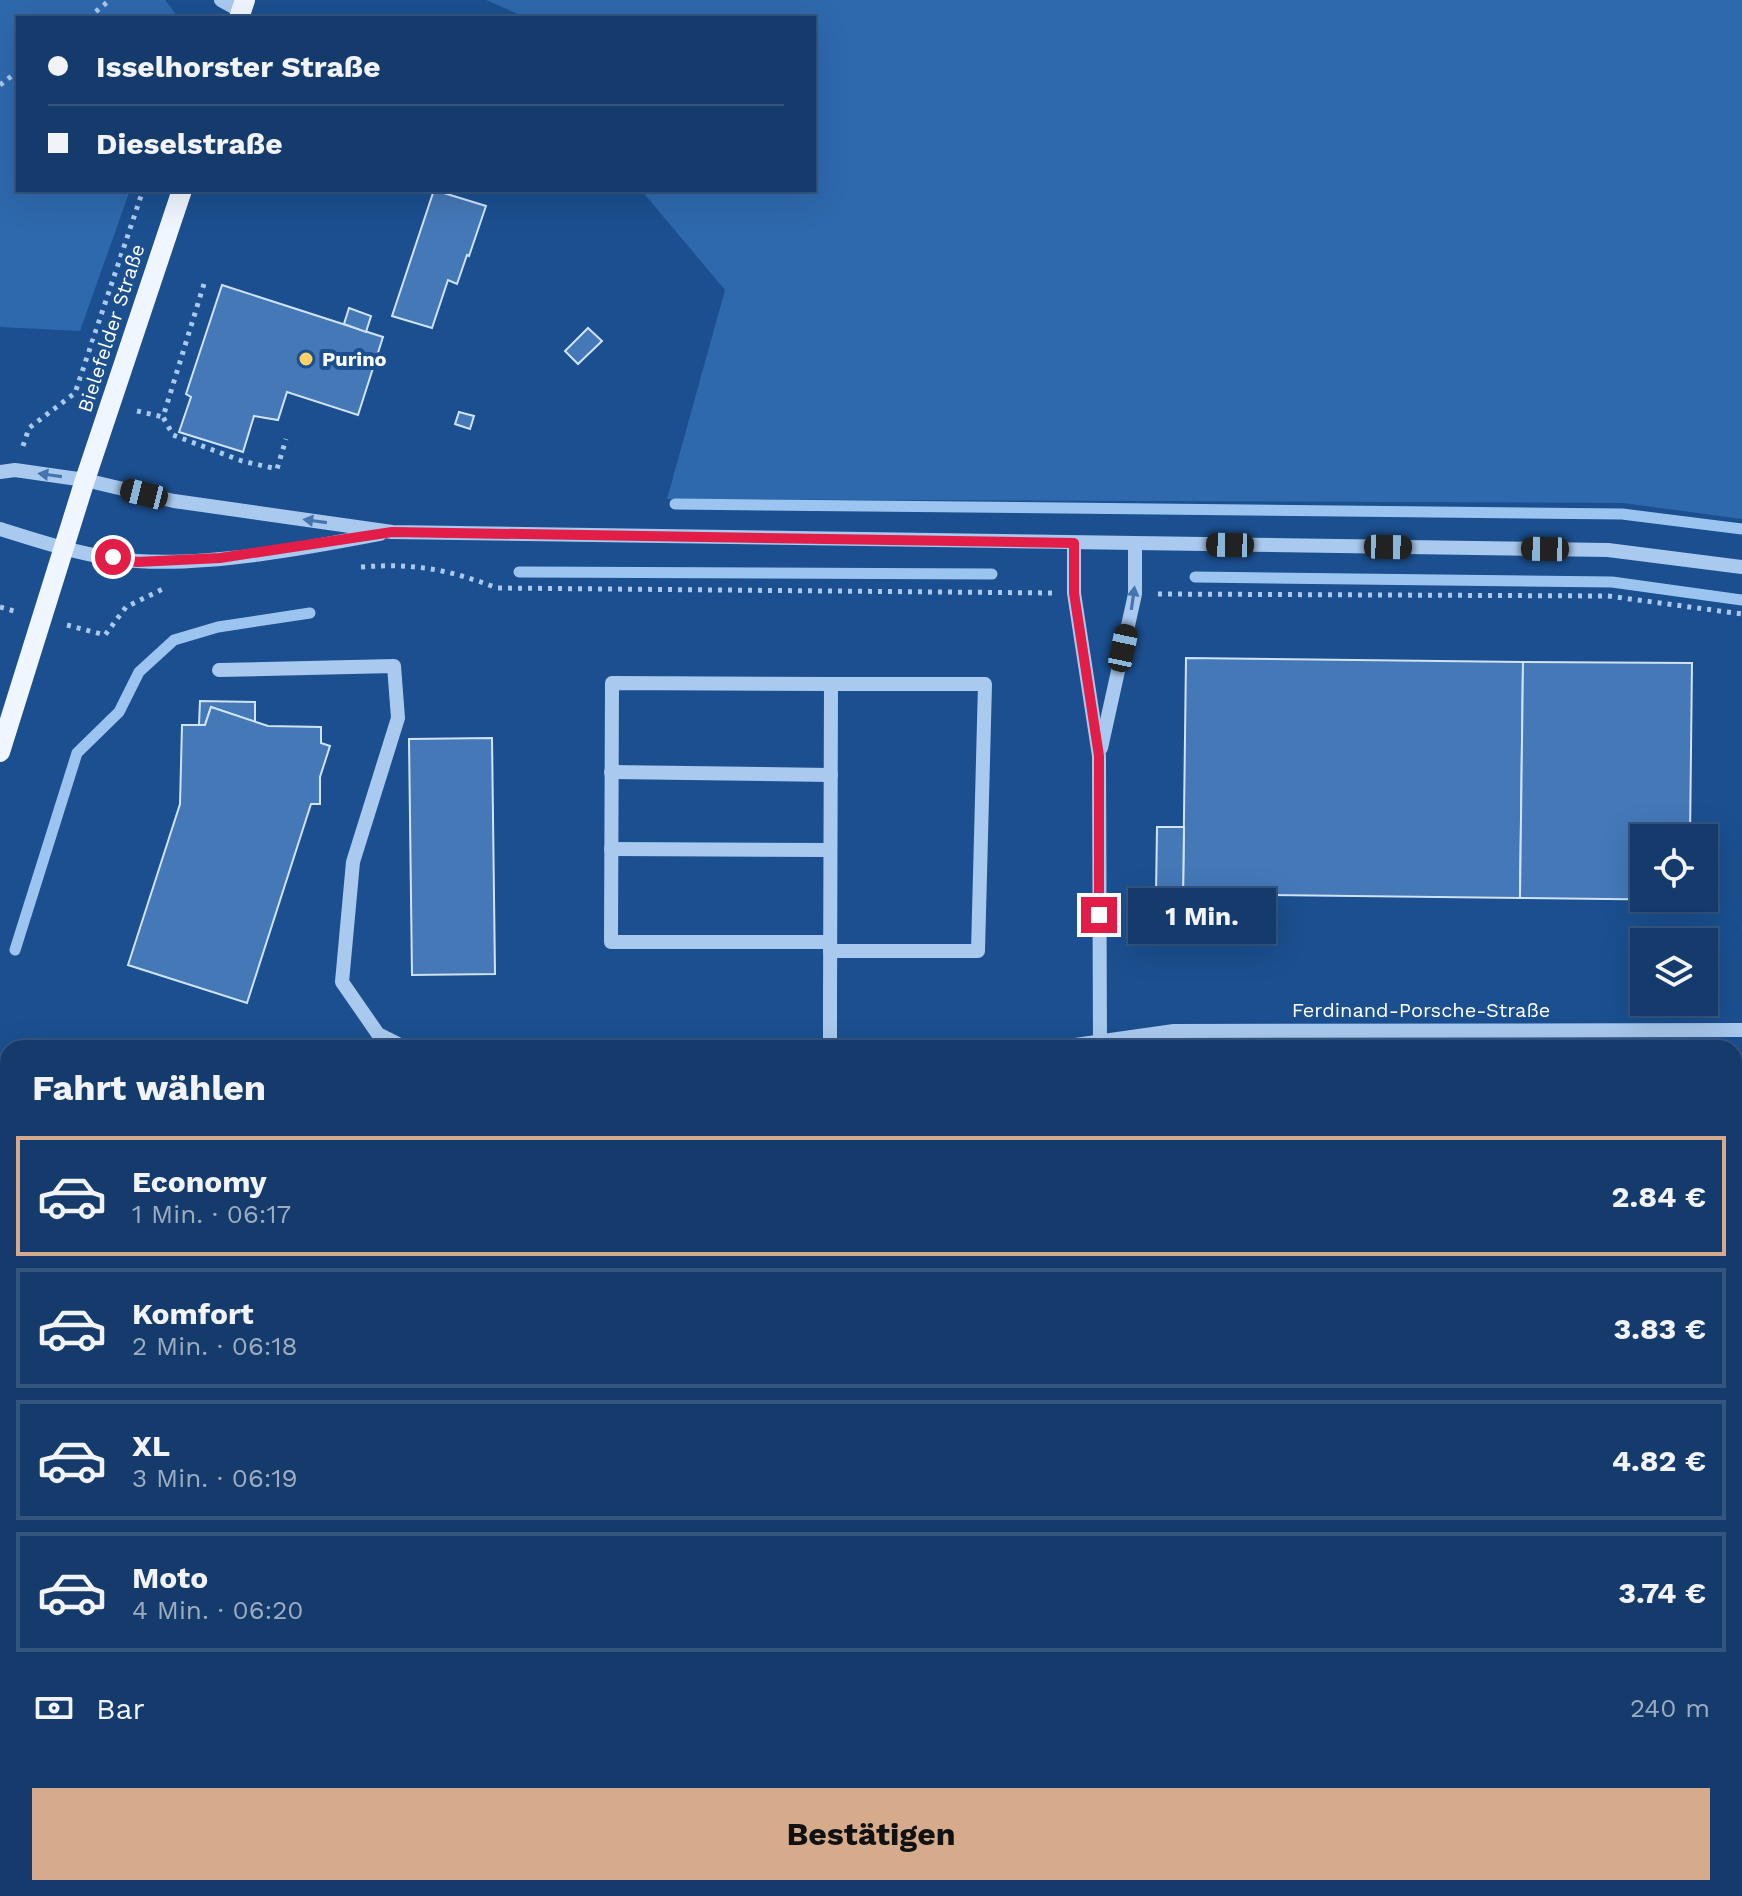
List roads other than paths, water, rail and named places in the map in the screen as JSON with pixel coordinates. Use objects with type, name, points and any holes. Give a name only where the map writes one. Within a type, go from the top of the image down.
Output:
[{"type":"main road","name":"Bielefelder Straße","points":[[0,752],[85,480],[181,192]]},
{"type":"street","points":[[221,0],[241,10]]},
{"type":"street","points":[[7,471],[85,480],[174,501],[392,532],[1608,550],[1742,567]]},
{"type":"street","points":[[0,529],[64,549],[137,562],[220,558],[392,532]]},
{"type":"street","points":[[1074,543],[1074,593],[1099,756],[1100,1040]]},
{"type":"street","points":[[1099,756],[1135,594],[1135,544]]},
{"type":"street","points":[[219,670],[394,666],[398,718],[353,862],[342,982],[378,1034],[390,1040]]},
{"type":"street","points":[[612,683],[831,684],[985,684],[978,951],[611,942],[612,683]]},
{"type":"street","points":[[830,1040],[831,684]]},
{"type":"street","points":[[611,772],[831,775]]},
{"type":"street","points":[[611,849],[830,850]]},
{"type":"street","name":"Ferdinand-Porsche-Straße","points":[[1126,1040],[1174,1031],[1733,1027],[1742,1030]]},
{"type":"waterway","points":[[675,504],[1622,514],[1742,529]]},
{"type":"waterway","points":[[519,572],[992,574]]},
{"type":"waterway","points":[[1195,577],[1612,582],[1742,600]]},
{"type":"waterway","points":[[15,950],[77,753],[119,712],[139,672],[174,640],[218,627],[310,613]]},
{"type":"place","name":"Purino","points":[[306,359]]}]
